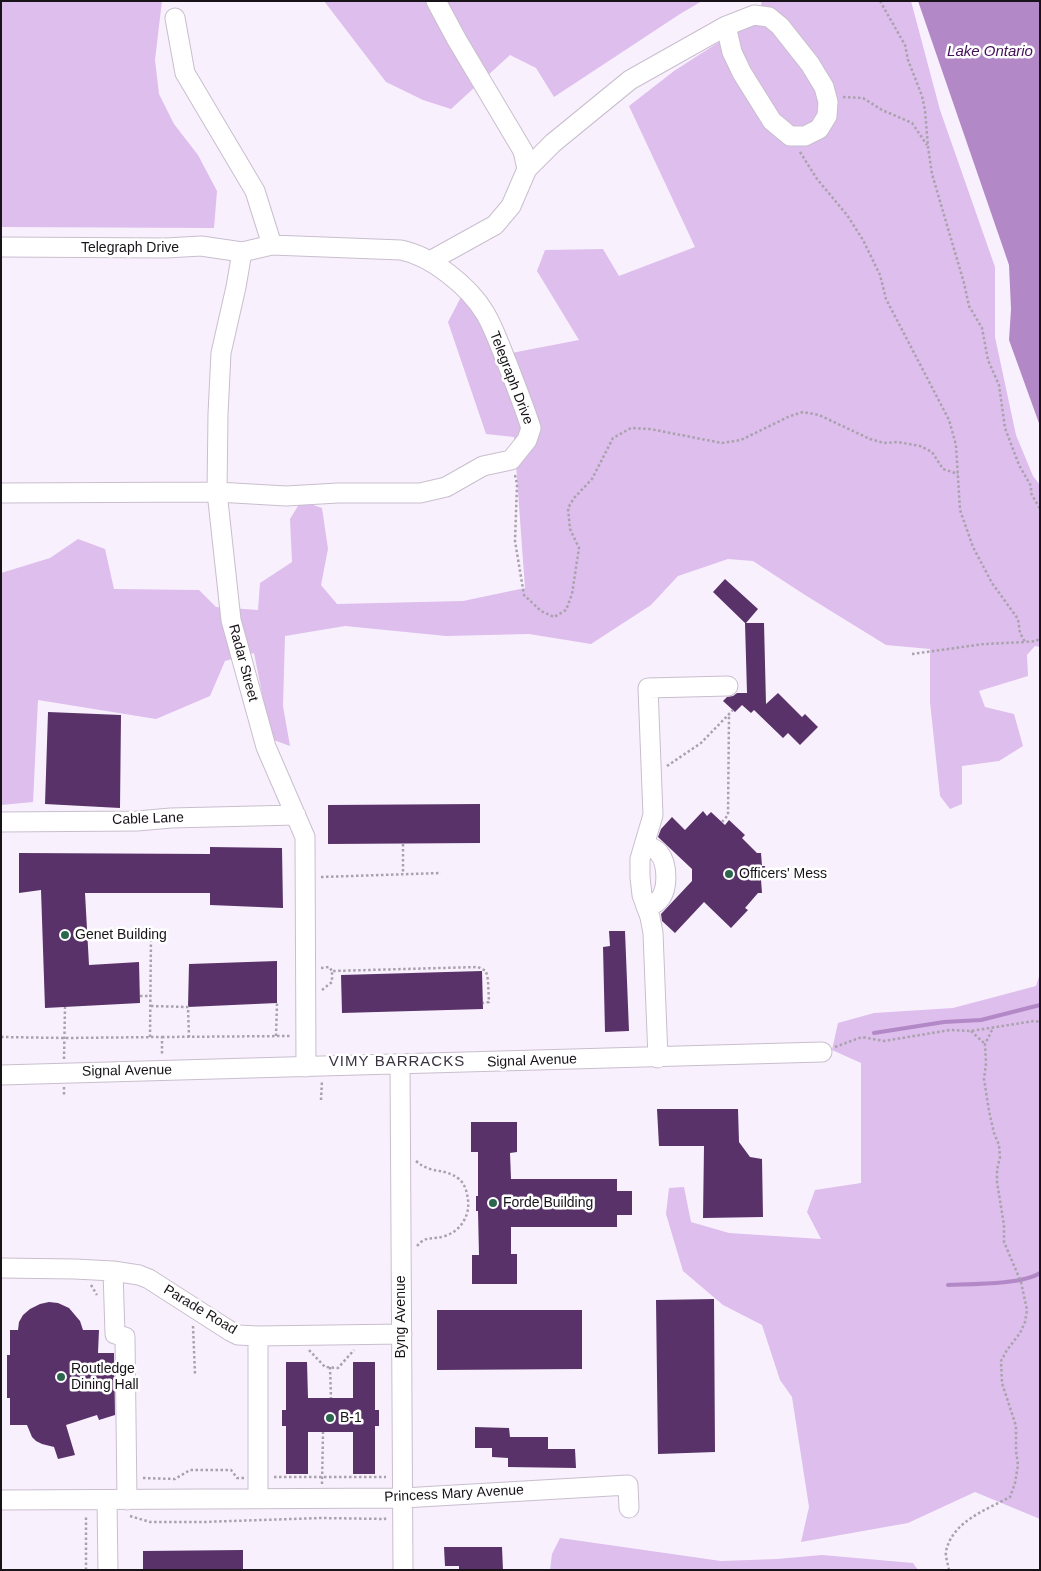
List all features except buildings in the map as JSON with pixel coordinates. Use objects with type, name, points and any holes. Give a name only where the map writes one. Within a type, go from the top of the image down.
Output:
[{"type":"street","points":[[436,1],[523,151],[527,169]]},
{"type":"street","points":[[430,261],[495,225],[511,206],[527,169],[553,144],[630,80],[726,26],[754,15],[769,17],[780,26],[810,64],[824,87],[828,102],[827,116],[819,129],[805,136],[790,136],[772,121],[742,74],[732,52],[726,26]]},
{"type":"street","points":[[175,18],[185,73],[255,191],[272,245]]},
{"type":"street","name":"Telegraph Drive","points":[[1,247],[166,248],[201,246],[242,252],[272,245],[414,252],[430,261],[466,289],[485,313],[498,340],[531,428],[527,440],[510,460]]},
{"type":"street","name":"Radar Street","points":[[242,252],[236,287],[220,354],[217,492],[230,620],[266,747],[305,837],[314,1067]]},
{"type":"street","points":[[1,493],[217,492],[286,496],[338,493],[420,493],[446,487],[483,466],[510,460]]},
{"type":"street","points":[[658,1058],[653,933],[642,895],[640,877],[640,859],[653,815],[648,688],[728,686]]},
{"type":"street","name":"Cable Lane","points":[[1,822],[136,821],[171,818],[296,815]]},
{"type":"street","points":[[645,845],[659,853],[666,870],[666,880],[662,896],[657,902],[646,907]]},
{"type":"street","name":"Signal Avenue","points":[[1,1075],[822,1052]]},
{"type":"street","name":"Byng Avenue","points":[[400,1064],[402,1334],[395,1498],[403,1570]]},
{"type":"street","name":"Parade Road","points":[[1,1268],[75,1269],[113,1271],[139,1275],[149,1279],[230,1331],[238,1334],[258,1336],[402,1334]]},
{"type":"street","points":[[113,1271],[114,1334],[125,1337],[126,1508]]},
{"type":"street","points":[[258,1336],[258,1498]]},
{"type":"street","name":"Princess Mary Avenue","points":[[1,1500],[107,1500],[126,1508],[258,1498],[395,1498],[628,1485],[629,1508]]},
{"type":"street","points":[[107,1500],[108,1570]]},
{"type":"path","points":[[880,1],[905,44],[908,60],[922,96],[932,174],[969,306],[982,328],[988,360],[999,385],[1005,428],[1019,465],[1031,486],[1031,493],[1040,509]]},
{"type":"path","points":[[828,102],[843,96],[863,98],[882,110],[912,123],[928,147]]},
{"type":"path","points":[[790,136],[817,180],[846,215],[863,240],[880,275],[886,299],[949,420],[956,445],[960,510],[973,546],[992,583],[1018,618],[1020,633],[1025,642]]},
{"type":"path","points":[[510,460],[517,484],[516,541],[524,595],[542,611],[554,617],[566,610],[572,594],[579,548],[570,529],[568,508],[574,498],[592,479],[613,438],[631,428],[722,443],[740,440],[790,416],[803,412],[819,415],[870,439],[884,443],[898,442],[920,446],[932,452],[944,470],[958,474]]},
{"type":"path","points":[[912,654],[984,644],[1036,641],[1040,638]]},
{"type":"path","points":[[652,776],[701,743],[733,710]]},
{"type":"path","points":[[722,822],[728,816],[729,715]]},
{"type":"path","points":[[403,844],[403,874]]},
{"type":"path","points":[[313,877],[441,873]]},
{"type":"path","points":[[150,1037],[151,936]]},
{"type":"path","points":[[332,971],[478,966],[486,971],[488,980],[489,1002],[483,1003]]},
{"type":"path","points":[[314,968],[329,967],[332,971],[332,982],[320,991]]},
{"type":"path","points":[[140,996],[151,996]]},
{"type":"path","points":[[276,1036],[277,1003]]},
{"type":"path","points":[[151,1006],[188,1006],[189,1037]]},
{"type":"path","points":[[64,1096],[65,1007]]},
{"type":"path","points":[[822,1052],[862,1037],[884,1041],[950,1030],[970,1031],[1034,1021],[1040,1022]]},
{"type":"path","points":[[949,1570],[946,1552],[951,1539],[960,1527],[971,1518],[1010,1497],[1018,1465],[1016,1426],[1002,1383],[1001,1362],[1007,1350],[1020,1333],[1025,1322],[1027,1310],[1021,1282],[1004,1242],[1004,1225],[997,1182],[1000,1158],[999,1145],[989,1111],[984,1079],[986,1063],[985,1044],[993,1028]]},
{"type":"path","points":[[970,1031],[985,1044]]},
{"type":"path","points":[[1,1037],[296,1036]]},
{"type":"path","points":[[162,1037],[163,1071]]},
{"type":"path","points":[[314,1067],[321,1100]]},
{"type":"path","points":[[83,1282],[91,1285],[98,1297]]},
{"type":"path","points":[[193,1319],[195,1374]]},
{"type":"path","points":[[330,1367],[331,1398]]},
{"type":"path","points":[[322,1432],[322,1498]]},
{"type":"path","points":[[140,1478],[175,1479],[190,1470],[231,1470],[237,1478],[249,1478]]},
{"type":"path","points":[[126,1508],[150,1522],[321,1518],[385,1519],[395,1498],[389,1477],[268,1478]]},
{"type":"path","points":[[86,1517],[86,1570]]},
{"type":"shaded area","points":[[1,1],[162,1],[155,60],[159,94],[174,124],[198,155],[217,191],[214,228],[1,227]]},
{"type":"shaded area","points":[[324,1],[702,1],[554,97],[536,68],[510,55],[451,109],[423,100],[386,82]]},
{"type":"shaded area","points":[[762,1],[911,1],[940,110],[995,267],[995,337],[1016,435],[1033,476],[1040,485],[1040,647],[1035,646],[1027,655],[1028,676],[979,691],[985,707],[1014,714],[1023,746],[999,761],[962,766],[962,804],[950,809],[940,796],[930,702],[930,649],[886,645],[753,561],[728,559],[678,576],[651,605],[591,644],[529,634],[446,636],[345,626],[285,636],[283,706],[290,746],[271,739],[254,653],[225,661],[210,696],[156,719],[38,700],[33,802],[1,805],[1,573],[50,558],[78,539],[105,549],[114,589],[199,590],[216,607],[258,610],[260,583],[292,562],[290,519],[301,501],[322,508],[328,549],[321,585],[337,604],[463,601],[525,588],[514,437],[486,434],[448,322],[462,295],[501,355],[579,340],[537,271],[545,250],[603,249],[619,276],[695,247],[629,106],[674,71],[716,44],[756,22]]},
{"type":"shaded area","points":[[1040,973],[1040,1519],[975,1492],[908,1523],[801,1542],[809,1507],[792,1397],[780,1380],[762,1325],[723,1305],[683,1271],[666,1214],[669,1188],[684,1187],[691,1222],[729,1233],[821,1239],[807,1212],[815,1190],[861,1183],[861,1063],[832,1050],[838,1023],[874,1013],[953,1008],[1036,986]]},
{"type":"shaded area","points":[[560,1538],[721,1561],[822,1555],[913,1563],[918,1570],[550,1570],[552,1554]]},
{"type":"water","name":"Lake Ontario","points":[[918,1],[1040,1],[1040,426],[1009,340],[1011,309],[1009,265]]},
{"type":"waterway","points":[[874,1033],[944,1022],[981,1020],[1040,1005]]},
{"type":"waterway","points":[[948,1285],[1009,1282],[1032,1277],[1040,1273]]},
{"type":"place","name":"Officers' Mess","points":[[729,874]]},
{"type":"place","name":"Genet Building","points":[[65,935]]},
{"type":"place","name":"Forde Building","points":[[493,1203]]},
{"type":"place","name":"Routledge Dining Hall","points":[[61,1377]]},
{"type":"place","name":"B-1","points":[[330,1418]]},
{"type":"district","name":"VIMY BARRACKS","points":[[397,1062]]}]
